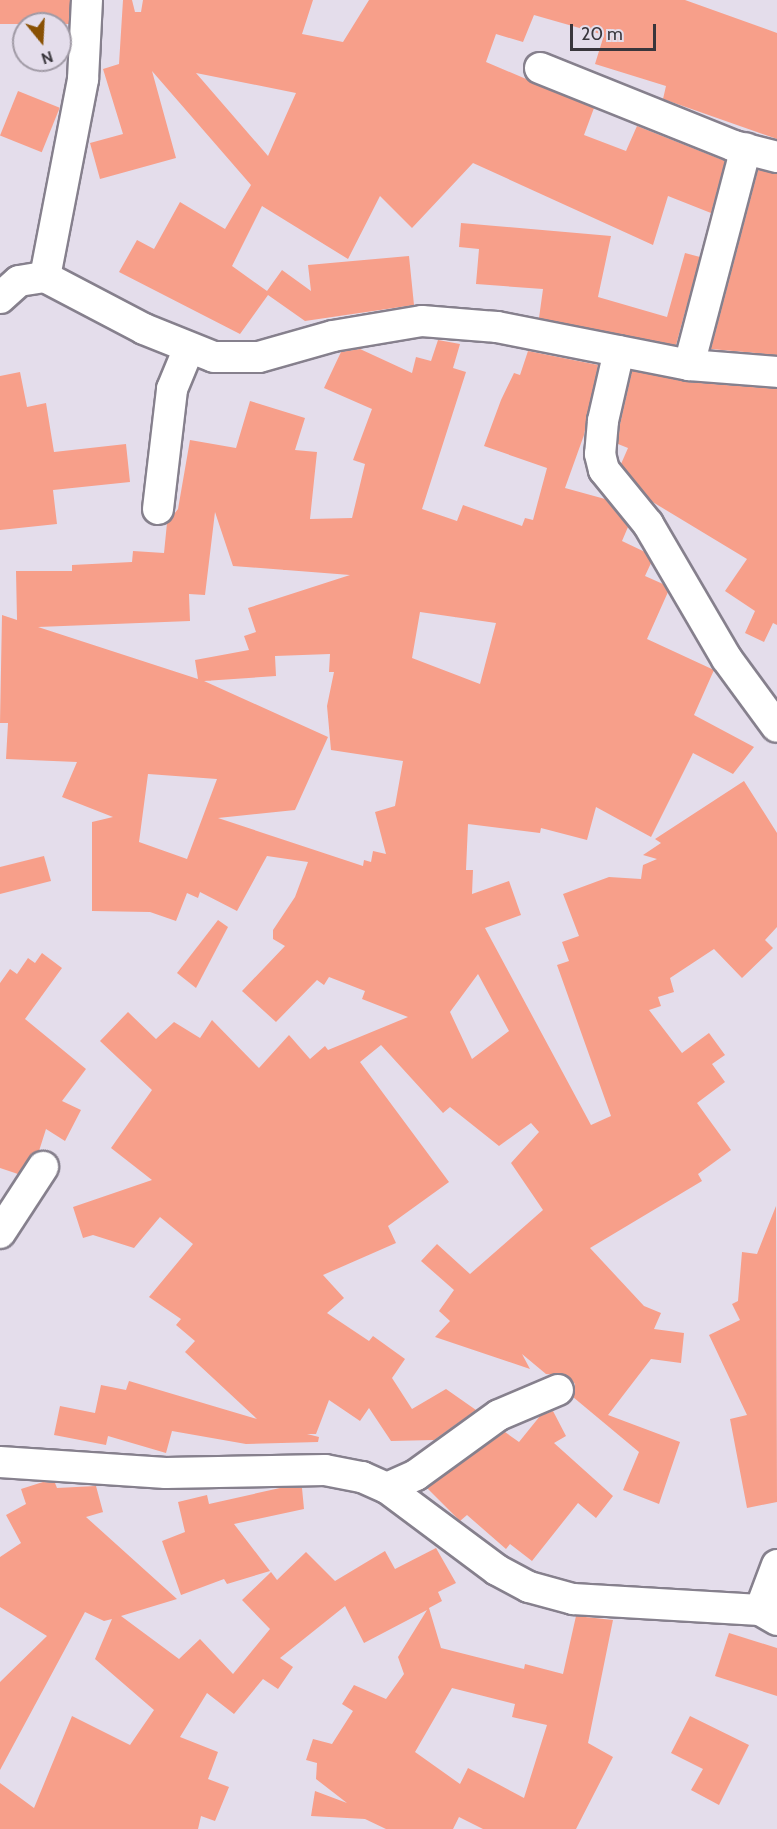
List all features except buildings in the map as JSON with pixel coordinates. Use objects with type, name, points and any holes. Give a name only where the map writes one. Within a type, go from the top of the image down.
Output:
[{"type":"street","points":[[45,277],[83,79],[87,0]]},
{"type":"street","points":[[540,68],[746,148],[777,157]]},
{"type":"street","points":[[689,365],[746,148]]},
{"type":"street","points":[[0,298],[19,281],[45,277],[189,348],[214,357],[259,357],[333,336],[422,321],[497,327],[689,365],[777,372]]},
{"type":"street","points":[[158,509],[172,389],[189,348]]},
{"type":"street","points":[[619,351],[603,421],[600,454],[604,470],[648,524],[727,660],[777,727]]},
{"type":"street","points":[[0,1233],[43,1167]]},
{"type":"street","points":[[387,1488],[416,1475],[499,1415],[558,1390]]},
{"type":"street","points":[[0,1462],[166,1473],[325,1470],[362,1477],[387,1488],[497,1570],[530,1587],[573,1599],[769,1615],[777,1565]]}]
